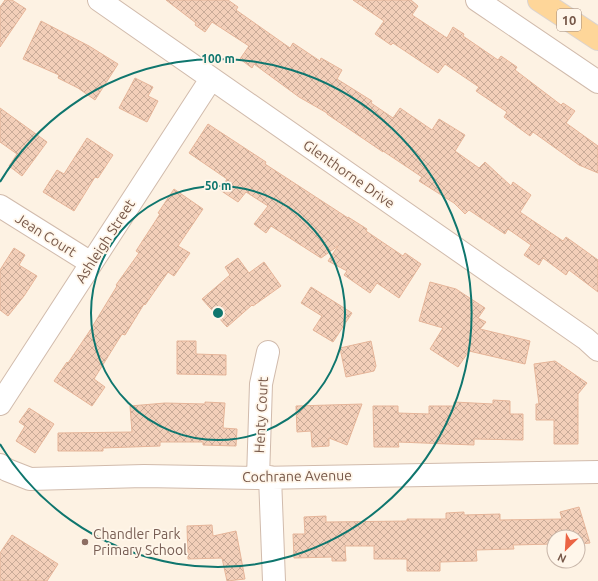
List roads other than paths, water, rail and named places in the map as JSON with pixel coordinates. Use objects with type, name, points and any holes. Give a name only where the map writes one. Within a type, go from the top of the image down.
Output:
[{"type":"main road","name":"10","points":[[539,0],[598,40]]},
{"type":"street","name":"Glenthorne Drive","points":[[99,0],[586,339],[598,350]]},
{"type":"street","points":[[477,0],[598,82]]},
{"type":"street","name":"Ashleigh Street","points":[[0,404],[211,79]]},
{"type":"street","name":"Jean Court","points":[[0,206],[91,263]]},
{"type":"street","name":"Henty Court","points":[[268,352],[261,384],[264,477],[274,581]]},
{"type":"street","name":"Cochrane Avenue","points":[[0,465],[7,470],[30,479],[144,476],[264,477],[598,472]]},
{"type":"place","name":"Chandler Park Primary School","points":[[85,542]]}]
